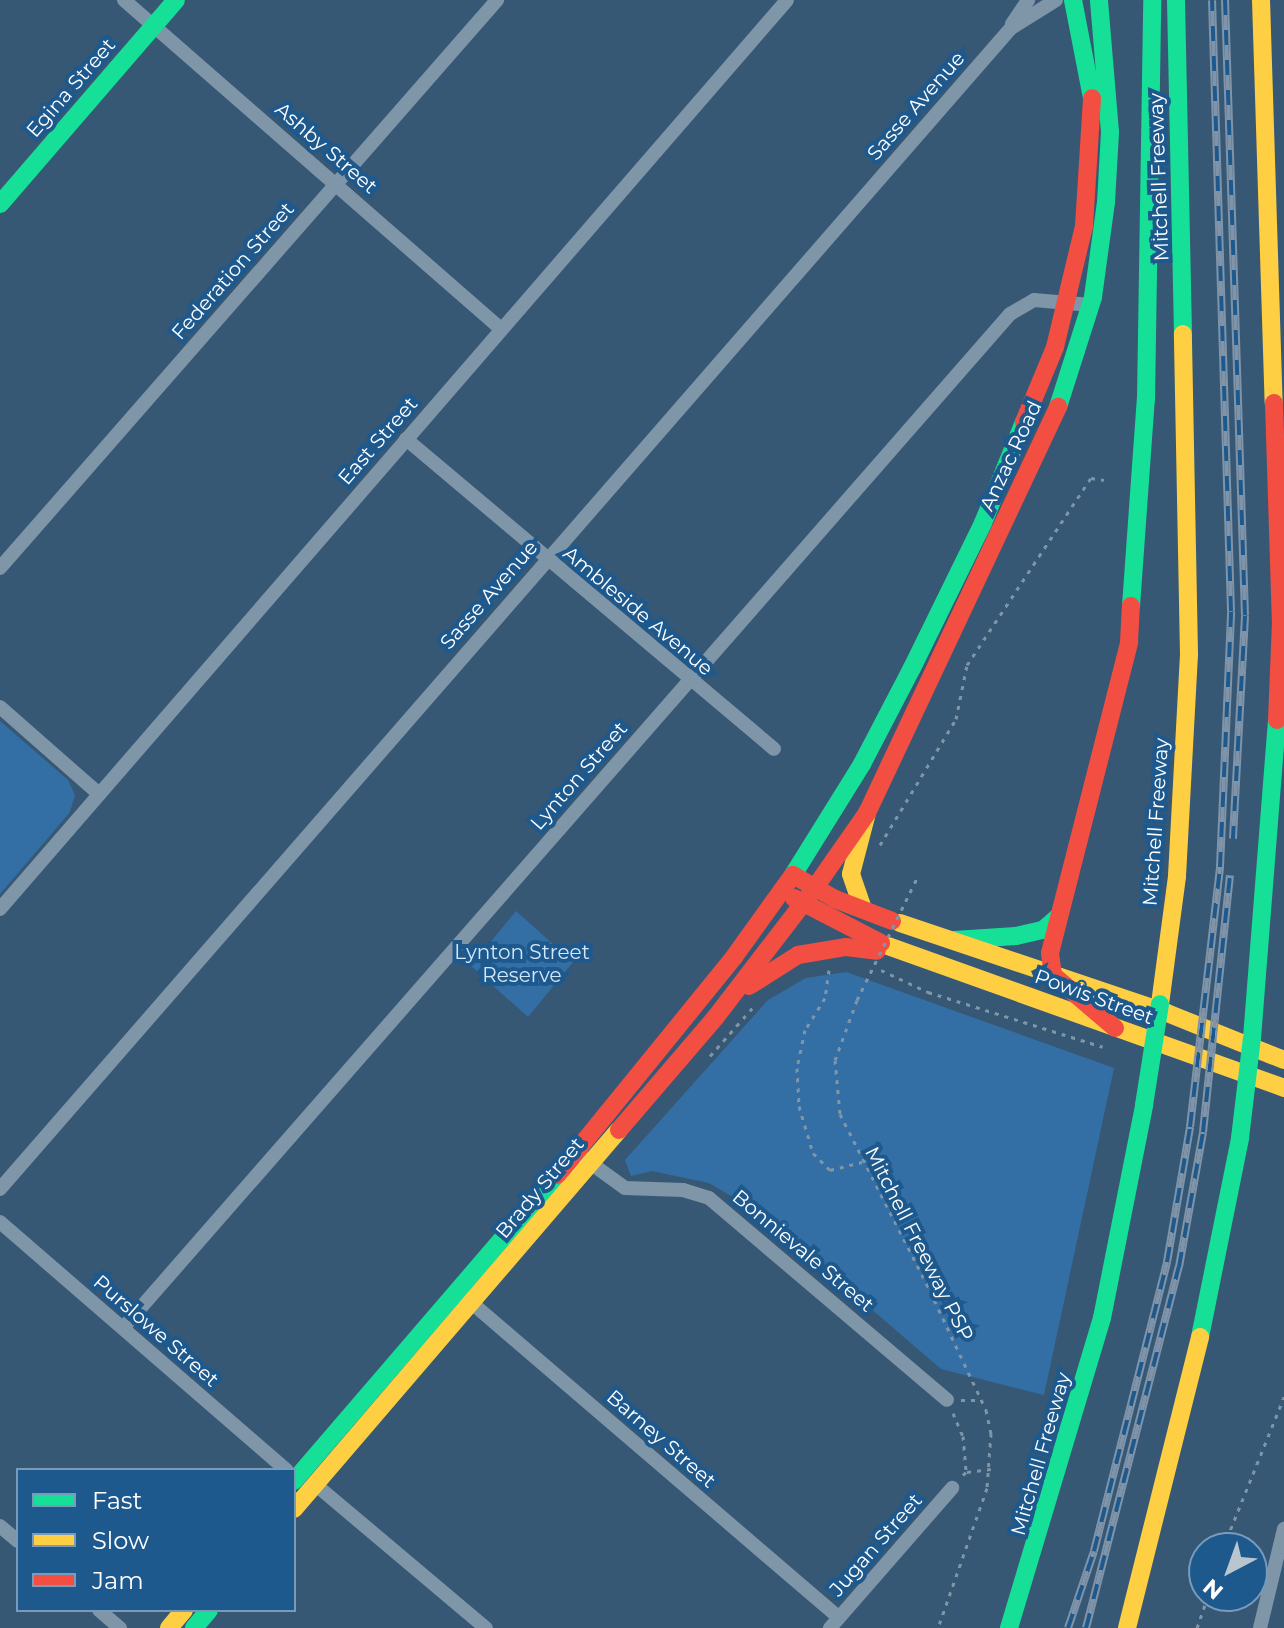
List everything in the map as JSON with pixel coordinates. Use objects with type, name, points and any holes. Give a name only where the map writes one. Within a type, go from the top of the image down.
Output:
[{"type":"main road","name":"Egina Street","points":[[0,204],[176,0]]},
{"type":"main road","points":[[1074,0],[1090,0]]},
{"type":"main road","name":"Anzac Road","points":[[788,882],[862,764],[983,523],[1055,347],[1084,226],[1093,128],[1091,79],[1074,0]]},
{"type":"main road","name":"Anzac Road","points":[[814,889],[867,813],[1058,408],[1091,305],[1110,132],[1099,0]]},
{"type":"main road","points":[[1115,1028],[1053,975],[1050,953],[1129,642],[1146,399],[1152,0]]},
{"type":"main road","name":"Mitchell Freeway","points":[[1009,1628],[1102,1318],[1144,1105],[1167,962],[1189,654],[1176,0]]},
{"type":"main road","points":[[1127,1628],[1185,1412],[1240,1138],[1258,993],[1274,806],[1281,621],[1261,0]]},
{"type":"main road","points":[[1264,100],[1284,197]]},
{"type":"main road","points":[[863,909],[851,874],[867,813]]},
{"type":"main road","name":"Powis Street","points":[[788,882],[1284,1060]]},
{"type":"main road","name":"Powis Street","points":[[788,882],[803,906],[882,952],[914,956],[1284,1088]]},
{"type":"main road","name":"Brady Street","points":[[296,1507],[788,882]]},
{"type":"main road","name":"Brady Street","points":[[296,1473],[590,1164],[726,1003],[814,889]]},
{"type":"main road","points":[[954,940],[1016,936],[1043,930],[1058,917]]},
{"type":"main road","points":[[726,1003],[760,975],[822,949],[882,952]]},
{"type":"main road","points":[[169,1628],[182,1612]]},
{"type":"main road","points":[[194,1628],[207,1612]]},
{"type":"street","name":"Ashby Street","points":[[124,0],[501,329]]},
{"type":"street","name":"Federation Street","points":[[0,568],[497,0]]},
{"type":"street","name":"East Street","points":[[0,909],[787,0]]},
{"type":"street","name":"Sasse Avenue","points":[[0,1189],[1011,28],[1028,0]]},
{"type":"street","name":"Sasse Avenue","points":[[1011,28],[1056,0]]},
{"type":"street","name":"Lynton Street","points":[[123,1328],[1010,314],[1034,300],[1091,305]]},
{"type":"street","name":"Ambleside Avenue","points":[[406,439],[689,681],[774,749]]},
{"type":"street","points":[[0,707],[99,794]]},
{"type":"street","name":"Bonnievale Street","points":[[575,1149],[590,1164],[625,1188],[683,1190],[709,1198],[947,1400]]},
{"type":"street","name":"Purslowe Street","points":[[0,1222],[282,1468]]},
{"type":"street","name":"Barney Street","points":[[465,1296],[835,1623]]},
{"type":"street","points":[[316,1485],[486,1628]]},
{"type":"street","name":"Jugan Street","points":[[835,1623],[952,1488]]},
{"type":"street","points":[[0,1526],[16,1539]]},
{"type":"street","points":[[1260,1628],[1284,1529]]},
{"type":"street","points":[[101,1612],[120,1628]]},
{"type":"path","points":[[871,855],[956,719],[967,665],[1091,478],[1104,480]]},
{"type":"path","name":"Mitchell Freeway PSP","points":[[917,878],[841,1033],[834,1073],[840,1114],[981,1400],[991,1433],[991,1469],[938,1628]]},
{"type":"path","points":[[822,949],[829,969],[825,998],[805,1030],[797,1068],[799,1106],[813,1153],[830,1170],[862,1162]]},
{"type":"path","points":[[882,952],[897,974],[928,992],[1110,1048]]},
{"type":"path","points":[[817,972],[829,969]]},
{"type":"path","points":[[704,1063],[764,994]]},
{"type":"path","points":[[1229,1532],[1284,1397]]},
{"type":"path","points":[[966,1472],[963,1436],[947,1400],[981,1400]]},
{"type":"path","points":[[952,1488],[966,1472],[991,1469]]},
{"type":"green space","points":[[0,721],[68,780],[75,795],[70,812],[0,894]]},
{"type":"green space","name":"Lynton Street Reserve","points":[[516,911],[573,962],[528,1017],[471,966]]},
{"type":"green space","points":[[846,972],[1114,1068],[1044,1395],[941,1369],[761,1214],[709,1183],[652,1171],[631,1176],[625,1160],[768,1000],[806,978]]},
{"type":"railway","points":[[1068,1628],[1094,1551],[1167,1262],[1190,1127],[1220,867],[1231,611],[1212,0]]},
{"type":"railway","points":[[1225,0],[1245,616],[1233,839]]},
{"type":"railway","points":[[1086,1628],[1179,1267],[1203,1132],[1230,875]]},
{"type":"traffic: fast","points":[[0,204],[176,0]]},
{"type":"traffic: fast","points":[[1073,0],[1092,98]]},
{"type":"traffic: fast","points":[[1058,407],[1093,297],[1106,202],[1110,132],[1099,0]]},
{"type":"traffic: fast","points":[[1131,606],[1146,399],[1152,0]]},
{"type":"traffic: fast","points":[[1176,0],[1183,334]]},
{"type":"traffic: fast","points":[[793,875],[862,764],[912,668],[983,523],[1024,422]]},
{"type":"traffic: fast","points":[[1252,1038],[1277,720]]},
{"type":"traffic: fast","points":[[954,940],[1016,936],[1043,930],[1058,917]]},
{"type":"traffic: fast","points":[[1144,1105],[1160,1004]]},
{"type":"traffic: fast","points":[[1240,1138],[1252,1038]]},
{"type":"traffic: fast","points":[[1009,1628],[1102,1318],[1144,1105]]},
{"type":"traffic: fast","points":[[1200,1337],[1240,1138]]},
{"type":"traffic: fast","points":[[296,1479],[557,1175]]},
{"type":"traffic: fast","points":[[194,1628],[207,1612]]},
{"type":"traffic: slow","points":[[1261,0],[1274,403]]},
{"type":"traffic: slow","points":[[1160,1004],[1177,876],[1189,654],[1183,334]]},
{"type":"traffic: slow","points":[[863,909],[851,874],[867,813]]},
{"type":"traffic: slow","points":[[900,923],[1167,1013],[1284,1060]]},
{"type":"traffic: slow","points":[[888,946],[1284,1088]]},
{"type":"traffic: slow","points":[[296,1507],[619,1130]]},
{"type":"traffic: slow","points":[[1127,1628],[1200,1337]]},
{"type":"traffic: slow","points":[[169,1628],[182,1612]]},
{"type":"traffic: jam","points":[[1024,422],[1055,347],[1084,226],[1092,98]]},
{"type":"traffic: jam","points":[[1274,403],[1281,621],[1277,720]]},
{"type":"traffic: jam","points":[[814,889],[867,813],[1058,407]]},
{"type":"traffic: jam","points":[[1115,1028],[1053,975],[1050,953],[1129,642],[1131,606]]},
{"type":"traffic: jam","points":[[557,1175],[734,957],[793,875],[835,899],[892,921]]},
{"type":"traffic: jam","points":[[619,1130],[715,1018],[814,889]]},
{"type":"traffic: jam","points":[[794,898],[881,943]]},
{"type":"traffic: jam","points":[[749,986],[798,955],[846,947],[877,951]]}]
